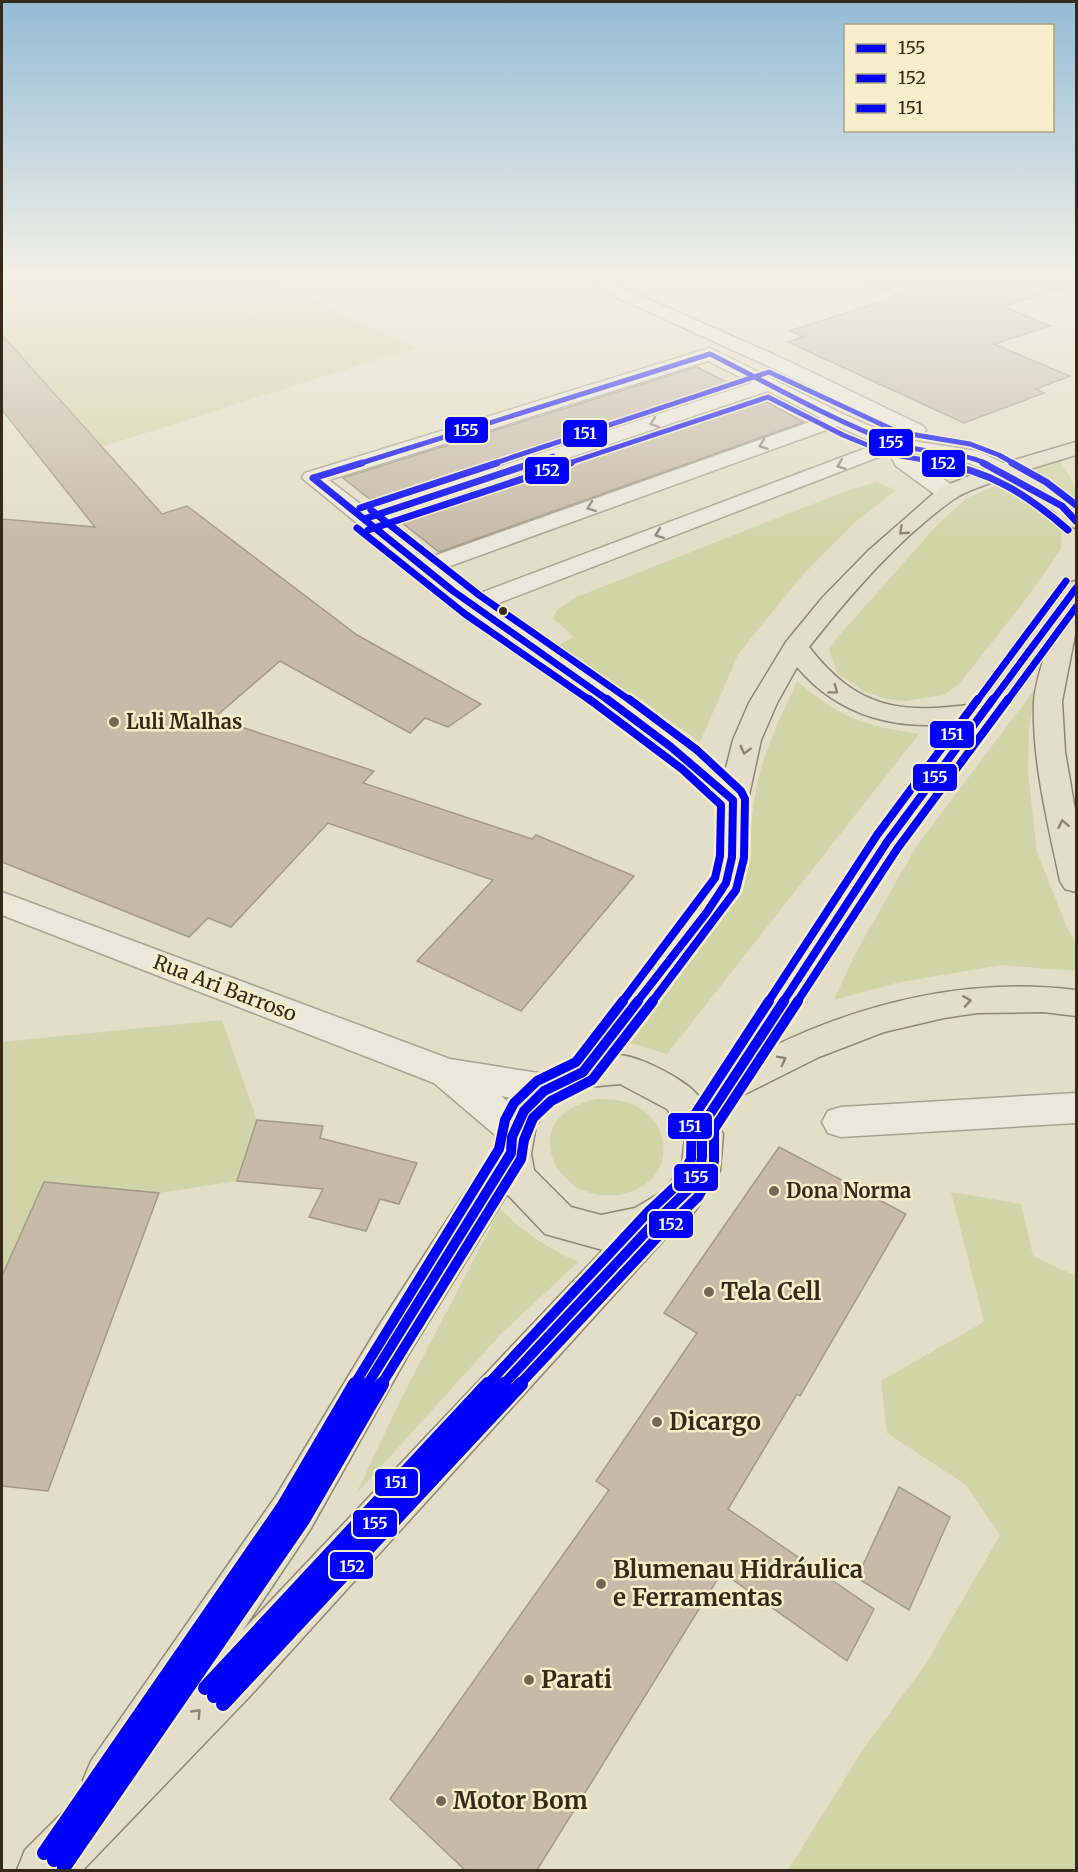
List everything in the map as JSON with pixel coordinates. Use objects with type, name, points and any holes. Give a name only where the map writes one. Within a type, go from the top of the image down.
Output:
[{"type":"main road","points":[[583,1072],[707,912],[726,883],[732,857],[733,800],[754,721],[795,647],[832,602],[876,556],[948,493],[1002,471],[1077,448]]},
{"type":"main road","points":[[1002,471],[1062,506],[1077,521]]},
{"type":"main road","points":[[702,1126],[887,842],[1074,591]]},
{"type":"main road","points":[[1074,591],[1048,700],[1060,808],[1077,881]]},
{"type":"main road","points":[[795,647],[813,672],[837,693],[871,710],[923,718],[983,711]]},
{"type":"main road","points":[[730,1086],[816,1043],[894,1016],[971,999],[1053,998],[1077,1003]]},
{"type":"main road","points":[[625,1069],[671,1090],[702,1126],[706,1145],[703,1166],[696,1183],[685,1198],[657,1220],[233,1677],[50,1865],[293,1513],[512,1141],[532,1099],[565,1078],[583,1072],[625,1069]]},
{"type":"main road","points":[[512,1141],[520,1184],[532,1202],[576,1229],[602,1233],[626,1230],[657,1220]]},
{"type":"street","points":[[676,364],[313,478],[472,605],[633,717],[690,760],[733,800]]},
{"type":"street","points":[[730,364],[896,444],[969,456]]},
{"type":"street","points":[[780,364],[1002,471]]},
{"type":"street","points":[[364,519],[769,384]]},
{"type":"street","points":[[424,567],[838,418]]},
{"type":"street","points":[[896,444],[904,461],[948,493]]},
{"type":"street","points":[[472,605],[896,444]]},
{"type":"street","name":"Rua Ari Barroso","points":[[2,903],[447,1073],[545,1089]]},
{"type":"street","name":"Rua Ari Barroso","points":[[447,1073],[512,1141]]},
{"type":"street","points":[[840,1122],[1077,1108]]},
{"type":"green space","points":[[25,364],[362,364],[101,447]]},
{"type":"green space","points":[[1060,461],[1076,487],[1076,503],[1041,479],[1023,471]]},
{"type":"green space","points":[[876,482],[896,490],[854,523],[800,578],[739,653],[700,742],[559,645],[574,637],[553,618],[558,609],[574,598],[846,491]]},
{"type":"green space","points":[[996,485],[1024,498],[1048,515],[1062,531],[1061,549],[1026,599],[959,684],[944,695],[906,701],[886,699],[865,692],[837,673],[829,650],[837,638],[937,525],[967,498]]},
{"type":"green space","points":[[797,681],[826,704],[853,718],[882,727],[919,734],[667,1054],[625,1041],[743,892],[754,798],[760,772],[774,732]]},
{"type":"green space","points":[[1035,689],[1029,730],[1028,771],[1037,852],[1076,944],[1076,971],[1001,965],[896,983],[834,1000],[855,954],[916,847]]},
{"type":"green space","points":[[222,1020],[257,1120],[237,1181],[159,1193],[44,1182],[2,1276],[2,1042]]},
{"type":"green space","points":[[596,1099],[619,1100],[640,1108],[651,1117],[663,1140],[664,1152],[655,1175],[646,1184],[633,1191],[607,1196],[585,1191],[567,1179],[554,1163],[550,1144],[554,1126],[569,1110]]},
{"type":"green space","points":[[951,1192],[1021,1204],[1033,1256],[1076,1276],[1076,1870],[788,1870],[864,1748],[925,1665],[1000,1535],[966,1485],[887,1433],[881,1381],[984,1322]]},
{"type":"green space","points":[[500,1209],[536,1239],[578,1262],[502,1333],[356,1494],[401,1399]]},
{"type":"building","name":"Luli Malhas","points":[[2,364],[28,364],[162,514],[187,506],[357,635],[481,704],[448,727],[425,718],[410,733],[280,661],[214,718],[374,771],[363,783],[532,839],[536,835],[634,876],[521,1011],[417,961],[493,880],[328,823],[231,927],[208,918],[189,937],[2,862],[2,519],[95,527],[2,410]]},
{"type":"building","points":[[837,364],[1042,364],[1070,376],[1036,389],[1044,393],[964,423]]},
{"type":"building","points":[[697,367],[735,386],[377,505],[343,478]]},
{"type":"building","points":[[757,397],[804,422],[439,552],[396,518]]},
{"type":"building","points":[[257,1120],[323,1126],[320,1138],[417,1163],[399,1204],[380,1199],[366,1231],[309,1217],[323,1189],[237,1181]]},
{"type":"building","points":[[779,1147],[906,1214],[800,1396],[797,1394],[728,1509],[874,1609],[847,1661],[722,1572],[537,1870],[465,1870],[390,1799],[609,1490],[596,1481],[697,1333],[664,1313]]},
{"type":"building","points":[[44,1182],[159,1193],[48,1491],[2,1486],[2,1276]]},
{"type":"building","points":[[899,1487],[950,1517],[909,1610],[857,1578]]},
{"type":"transit line","name":"155","points":[[313,478],[677,364]]},
{"type":"transit line","name":"155","points":[[730,364],[838,419],[895,444],[969,456],[1002,471],[1062,506],[1076,521]]},
{"type":"transit line","name":"151","points":[[360,508],[769,372],[898,432],[970,444],[999,455],[1046,482],[1076,505]]},
{"type":"transit line","name":"152","points":[[368,530],[768,397],[843,435],[889,454],[962,467],[991,477],[1019,492],[1068,530]]},
{"type":"transit line","name":"155","points":[[364,519],[553,456]]},
{"type":"transit line","name":"155","points":[[54,1860],[293,1513],[393,1341],[511,1153],[512,1137],[524,1111],[544,1091],[583,1072],[707,912],[726,883],[732,857],[733,800],[639,723],[433,576],[313,478]]},
{"type":"transit line","name":"152","points":[[64,1867],[303,1520],[403,1347],[521,1159],[524,1140],[533,1118],[551,1101],[592,1080],[736,890],[744,858],[745,799],[741,791],[697,750],[602,679],[479,595],[371,510]]},
{"type":"transit line","name":"151","points":[[44,1853],[283,1507],[383,1335],[499,1149],[505,1120],[514,1103],[537,1081],[576,1062],[697,905],[715,878],[720,856],[721,805],[682,769],[588,699],[465,614],[357,528]]},
{"type":"transit line","name":"151","points":[[205,1688],[648,1212],[678,1184],[691,1159],[690,1126],[692,1119],[877,835],[1066,581]]},
{"type":"transit line","name":"155","points":[[214,1696],[657,1220],[688,1190],[700,1169],[702,1126],[887,842],[1076,588]]},
{"type":"transit line","name":"152","points":[[223,1704],[665,1229],[698,1197],[711,1174],[714,1161],[714,1129],[897,849],[1076,607]]},
{"type":"place","name":"Luli Malhas","points":[[114,722]]},
{"type":"place","name":"Dona Norma","points":[[774,1191]]},
{"type":"place","name":"Tela Cell","points":[[709,1292]]},
{"type":"place","name":"Dicargo","points":[[657,1422]]},
{"type":"place","name":"Blumenau Hidráulica e Ferramentas","points":[[601,1584]]},
{"type":"place","name":"Parati","points":[[529,1680]]},
{"type":"place","name":"Motor Bom","points":[[441,1801]]}]
